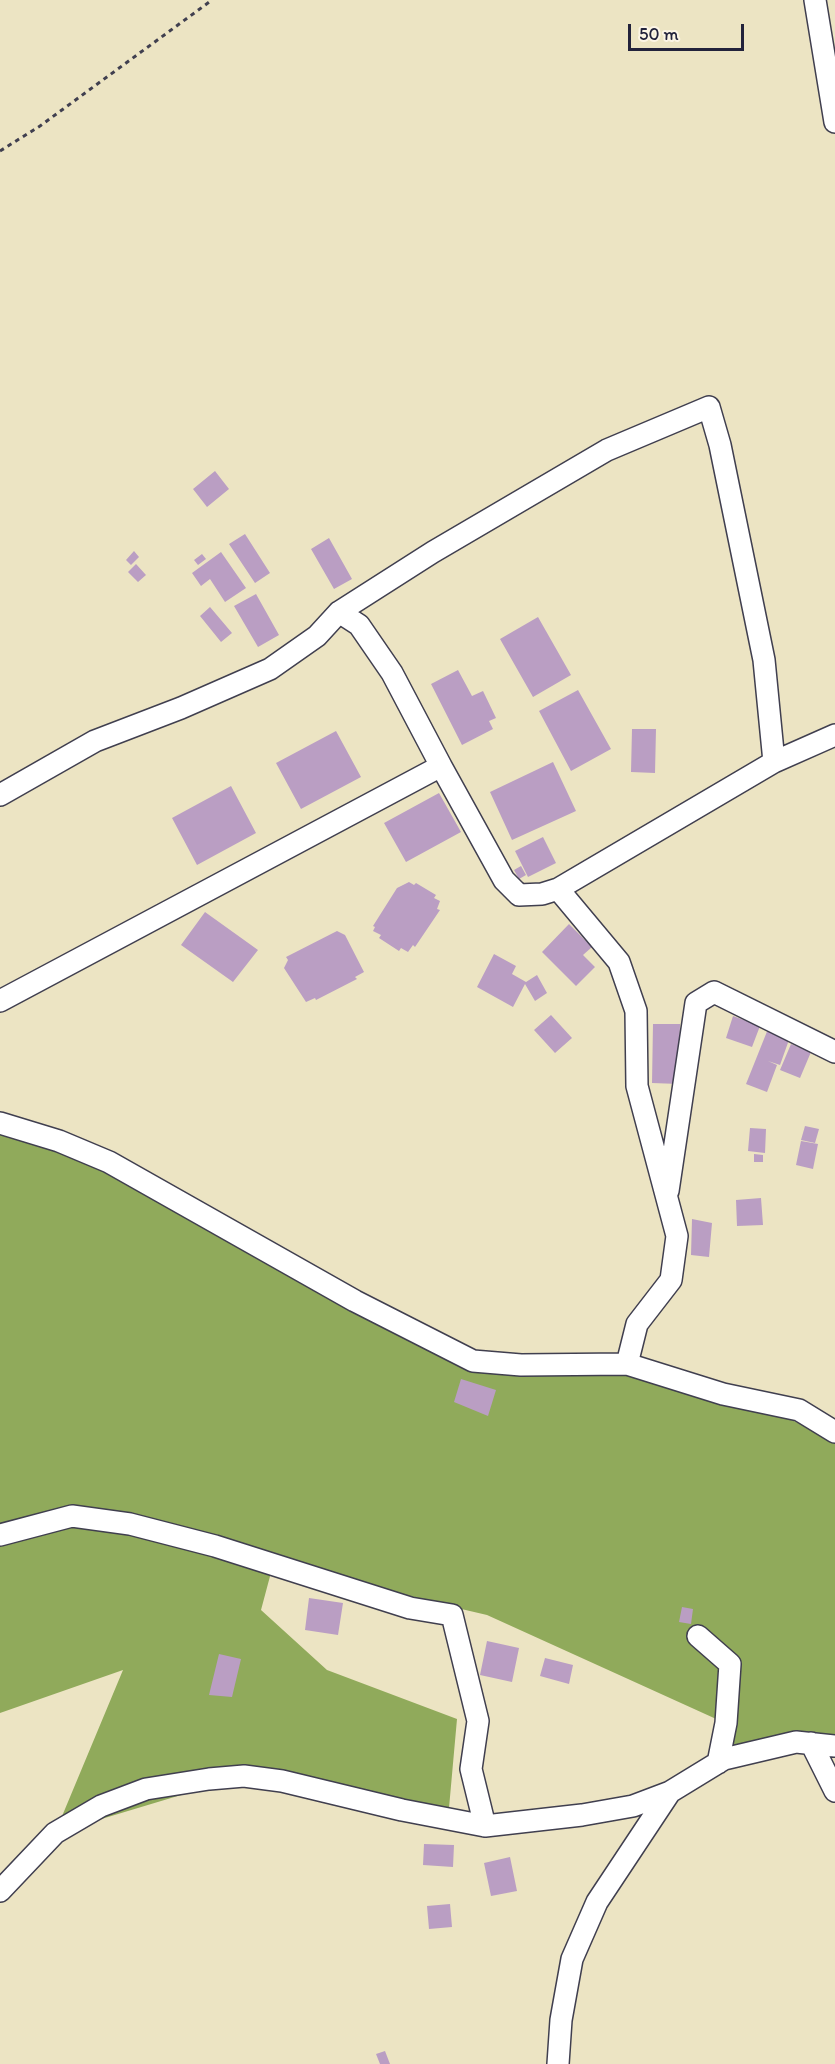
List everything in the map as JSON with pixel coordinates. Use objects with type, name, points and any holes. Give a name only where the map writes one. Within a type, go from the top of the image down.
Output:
[{"type":"street","points":[[815,0],[835,122]]},
{"type":"street","points":[[0,795],[95,741],[181,708],[270,669],[317,636],[339,612],[607,450],[709,407],[720,445],[764,660],[774,762]]},
{"type":"street","points":[[339,612],[359,625],[392,673],[504,880],[519,895],[542,894],[558,889],[774,762],[835,735]]},
{"type":"street","points":[[0,1001],[441,766]]},
{"type":"street","points":[[558,889],[619,962],[636,1011],[637,1086],[677,1236],[671,1280],[637,1324],[627,1364]]},
{"type":"street","points":[[667,1198],[691,1052],[696,1003],[714,992],[835,1052]]},
{"type":"street","points":[[0,1123],[59,1141],[109,1162],[335,1291],[473,1361],[521,1365],[627,1364],[723,1394],[799,1410],[835,1432]]},
{"type":"street","points":[[0,1535],[72,1516],[130,1524],[215,1546],[410,1608],[452,1616],[478,1721],[471,1769],[485,1826]]},
{"type":"street","points":[[698,1636],[730,1664],[726,1723],[718,1763]]},
{"type":"street","points":[[0,1891],[55,1833],[101,1806],[146,1788],[244,1776],[282,1781],[402,1810],[485,1826],[582,1815],[633,1806],[670,1792],[718,1763],[796,1742],[835,1746]]},
{"type":"street","points":[[811,1743],[835,1791]]},
{"type":"street","points":[[556,2062],[572,1959],[597,1902],[670,1792]]},
{"type":"path","points":[[0,151],[40,126],[212,0]]},
{"type":"green space","points":[[0,1131],[79,1158],[460,1354],[627,1364],[794,1421],[835,1442],[835,1750],[724,1759],[725,1723],[487,1615],[273,1565],[261,1610],[327,1670],[457,1719],[448,1819],[244,1776],[55,1833],[123,1670],[0,1713]]},
{"type":"building","points":[[215,471],[229,489],[207,507],[193,489]]},
{"type":"building","points":[[245,534],[270,573],[255,583],[229,544]]},
{"type":"building","points":[[329,538],[352,579],[334,589],[311,549]]},
{"type":"building","points":[[134,551],[139,557],[131,565],[126,560]]},
{"type":"building","points":[[221,552],[246,588],[225,602],[210,579],[201,586],[192,573]]},
{"type":"building","points":[[202,554],[206,559],[198,565],[194,560]]},
{"type":"building","points":[[136,564],[146,575],[138,582],[128,572]]},
{"type":"building","points":[[256,594],[279,635],[258,647],[234,606]]},
{"type":"building","points":[[210,607],[232,633],[221,642],[200,616]]},
{"type":"building","points":[[538,617],[571,675],[533,697],[500,639]]},
{"type":"building","points":[[458,670],[472,696],[483,691],[496,718],[489,721],[493,729],[462,745],[431,684]]},
{"type":"building","points":[[578,690],[611,749],[571,771],[539,711]]},
{"type":"building","points":[[632,729],[656,729],[655,773],[631,772]]},
{"type":"building","points":[[336,731],[361,777],[301,809],[276,763]]},
{"type":"building","points":[[553,762],[576,811],[512,840],[490,792]]},
{"type":"building","points":[[231,786],[256,833],[197,865],[172,818]]},
{"type":"building","points":[[439,793],[461,832],[406,862],[384,823]]},
{"type":"building","points":[[543,837],[556,863],[528,877],[515,851]]},
{"type":"building","points":[[521,866],[526,875],[519,879],[514,870]]},
{"type":"building","points":[[409,882],[414,885],[416,883],[436,895],[434,898],[440,901],[437,909],[440,910],[415,947],[413,945],[408,952],[401,948],[399,951],[379,938],[381,935],[373,931],[375,927],[373,926],[397,888]]},
{"type":"building","points":[[205,912],[258,950],[233,982],[181,945]]},
{"type":"building","points":[[569,924],[592,947],[583,955],[595,967],[576,986],[542,952]]},
{"type":"building","points":[[337,931],[345,935],[364,972],[355,977],[357,979],[316,1000],[315,998],[306,1002],[284,968],[288,960],[286,957]]},
{"type":"building","points":[[494,954],[516,966],[512,974],[526,982],[537,975],[547,993],[535,1001],[525,984],[513,1007],[477,987]]},
{"type":"building","points":[[551,1015],[572,1038],[555,1053],[534,1030]]},
{"type":"building","points":[[733,1016],[760,1026],[752,1047],[726,1038]]},
{"type":"building","points":[[653,1024],[680,1024],[679,1084],[652,1083]]},
{"type":"building","points":[[768,1029],[790,1037],[780,1065],[768,1061],[777,1065],[767,1092],[746,1084]]},
{"type":"building","points":[[791,1044],[811,1052],[800,1078],[780,1070]]},
{"type":"building","points":[[805,1126],[819,1129],[815,1143],[801,1140]]},
{"type":"building","points":[[750,1128],[766,1129],[765,1153],[748,1151]]},
{"type":"building","points":[[801,1141],[818,1144],[813,1169],[796,1165]]},
{"type":"building","points":[[754,1154],[763,1155],[763,1162],[754,1162]]},
{"type":"building","points":[[761,1198],[763,1225],[737,1226],[736,1200]]},
{"type":"building","points":[[692,1219],[712,1223],[709,1257],[691,1255]]},
{"type":"building","points":[[461,1379],[496,1390],[488,1416],[454,1402]]},
{"type":"building","points":[[309,1598],[343,1603],[338,1635],[305,1630]]},
{"type":"building","points":[[682,1607],[693,1609],[691,1624],[679,1622]]},
{"type":"building","points":[[487,1641],[519,1648],[512,1682],[480,1675]]},
{"type":"building","points":[[219,1654],[241,1659],[232,1697],[209,1695]]},
{"type":"building","points":[[545,1658],[573,1665],[569,1684],[540,1676]]},
{"type":"building","points":[[424,1844],[454,1845],[453,1867],[423,1865]]},
{"type":"building","points":[[510,1857],[517,1891],[491,1896],[484,1863]]},
{"type":"building","points":[[450,1904],[452,1927],[429,1929],[427,1906]]},
{"type":"building","points":[[385,2051],[390,2064],[380,2064],[376,2054]]}]
